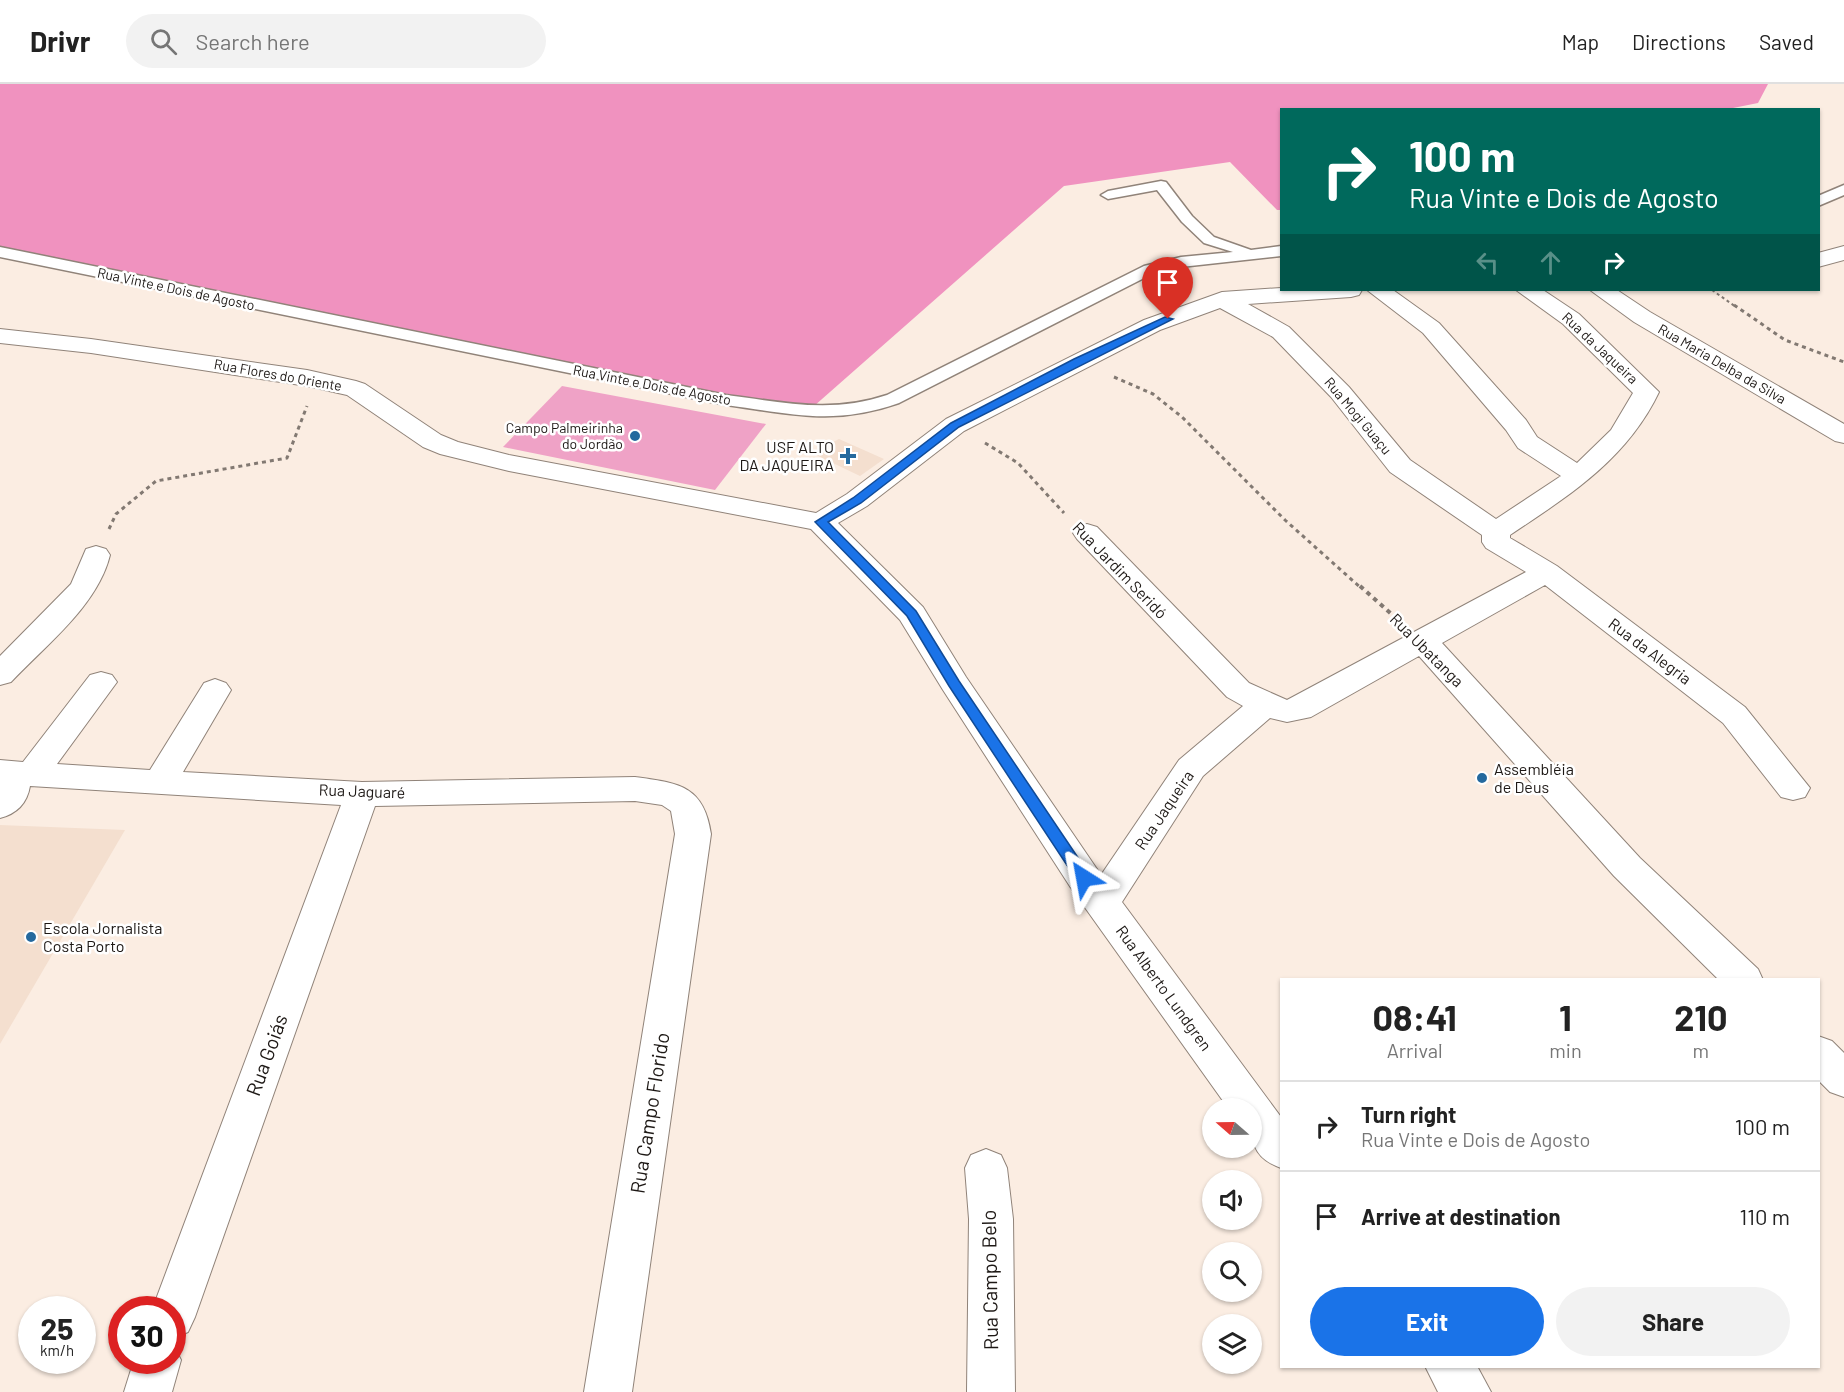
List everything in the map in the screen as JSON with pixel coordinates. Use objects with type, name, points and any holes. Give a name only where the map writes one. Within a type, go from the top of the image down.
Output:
[{"type":"street","points":[[1820,260],[1844,254]]},
{"type":"street","points":[[820,522],[857,500],[955,425],[1152,325],[1222,299],[1337,291]]},
{"type":"street","points":[[1380,291],[1431,328],[1517,426],[1527,442],[1578,475]]},
{"type":"street","name":"Rua da Jaqueira","points":[[1496,532],[1590,466],[1637,415],[1646,392],[1571,319],[1529,291]]},
{"type":"street","name":"Rua Maria Delba da Silva","points":[[1603,291],[1642,317],[1844,435]]},
{"type":"street","name":"Rua Mogi Guaçu","points":[[1222,299],[1281,332],[1340,392],[1400,466],[1496,532]]},
{"type":"street","name":"Rua Flores do Oriente","points":[[0,336],[91,346],[317,380],[356,389],[432,441],[449,448],[509,463],[820,522]]},
{"type":"street","name":"Rua Alberto Lundgren","points":[[820,522],[912,614],[954,683],[1102,903],[1243,1098]]},
{"type":"street","name":"Rua da Alegria","points":[[1496,532],[1496,542],[1547,572],[1734,715],[1793,788]]},
{"type":"street","name":"Rua Jardim Seridó","points":[[1087,533],[1238,690],[1276,708]]},
{"type":"street","points":[[0,675],[83,589],[91,574],[96,555]]},
{"type":"street","points":[[1276,708],[1300,709],[1547,572]]},
{"type":"street","name":"Rua Ubatanga","points":[[1421,640],[1627,867],[1742,978]]},
{"type":"street","points":[[9,781],[101,682]]},
{"type":"street","points":[[160,781],[215,690]]},
{"type":"street","name":"Rua Jaqueira","points":[[1102,903],[1191,768],[1276,708]]},
{"type":"street","name":"Rua Jaguaré","points":[[9,781],[160,781],[363,794],[635,789],[670,795],[683,801],[692,811],[693,834]]},
{"type":"street","name":"Rua Goiás","points":[[180,1296],[363,794]]},
{"type":"street","name":"Rua Campo Florido","points":[[608,1392],[693,834]]},
{"type":"street","points":[[1820,1055],[1844,1080]]},
{"type":"street","name":"Rua Alberto Lundgren","points":[[1262,1124],[1280,1149]]},
{"type":"street","name":"Rua Campo Belo","points":[[986,1168],[991,1219],[991,1392]]},
{"type":"street","points":[[1449,1368],[1467,1392]]},
{"type":"street","points":[[148,1392],[154,1374]]},
{"type":"lane","points":[[1108,195],[1161,185],[1187,219],[1209,240],[1254,252]]},
{"type":"lane","points":[[1820,201],[1844,189]]},
{"type":"lane","name":"Rua Vinte e Dois de Agosto","points":[[0,252],[726,400],[825,413],[864,409],[893,399],[1149,269],[1254,252],[1280,251]]},
{"type":"path","points":[[1713,291],[1785,340],[1844,362]]},
{"type":"path","name":"Rua Ubatanga","points":[[1077,362],[1153,394],[1182,417],[1285,520],[1421,640]]},
{"type":"path","points":[[96,555],[116,514],[156,481],[287,458],[317,380]]},
{"type":"path","name":"Rua Jardim Seridó","points":[[955,425],[1018,463],[1056,506],[1087,533]]},
{"type":"shaded area","points":[[0,84],[1768,84],[1758,103],[1733,108],[1280,108],[1280,210],[1277,210],[1230,162],[1064,186],[805,414],[0,254]]},
{"type":"shaded area","name":"Campo Palmeirinha do Jordão","points":[[562,386],[766,424],[715,490],[503,447]]},
{"type":"shaded area","name":"USF ALTO DA JAQUEIRA","points":[[839,439],[884,459],[860,476],[812,453]]},
{"type":"shaded area","name":"Escola Jornalista Costa Porto","points":[[0,825],[125,830],[0,1044]]},
{"type":"place","name":"Campo Palmeirinha do Jordão","points":[[635,436]]},
{"type":"place","name":"USF ALTO DA JAQUEIRA","points":[[848,456]]},
{"type":"place","name":"Assembléia de Deus","points":[[1482,778]]},
{"type":"place","name":"Escola Jornalista Costa Porto","points":[[31,937]]},
{"type":"route","points":[[1084,878],[954,683],[912,614],[820,522],[857,500],[955,425],[1077,362],[1168,319]]}]
